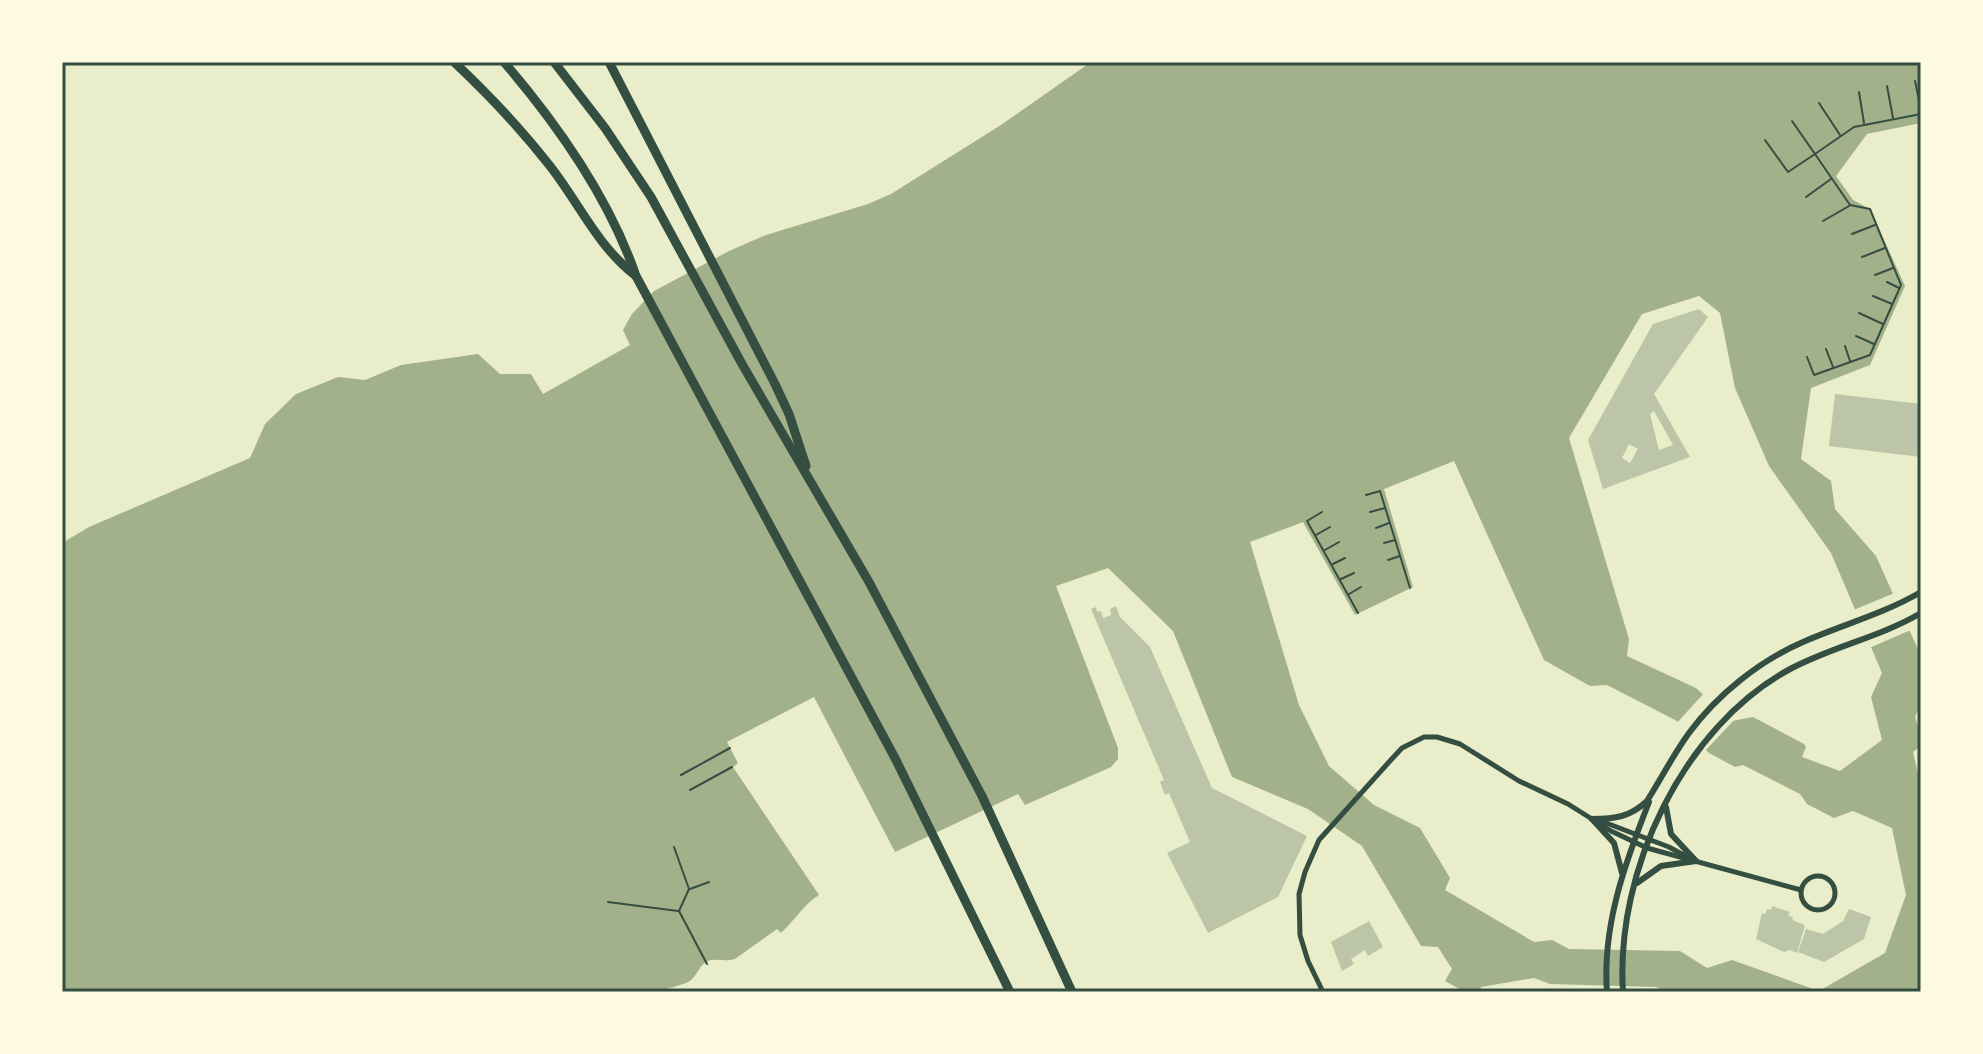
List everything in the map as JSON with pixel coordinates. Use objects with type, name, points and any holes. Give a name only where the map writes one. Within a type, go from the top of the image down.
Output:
[{"type":"highway","points":[[454,62],[549,165],[611,254],[636,276]]},
{"type":"highway","points":[[504,62],[564,140],[612,216],[636,276],[896,760],[1010,992]]},
{"type":"highway","points":[[554,62],[605,128],[651,197],[742,364],[927,688],[1034,906],[1072,992]]},
{"type":"highway","points":[[609,62],[775,384],[800,445],[808,477]]},
{"type":"street","points":[[1592,819],[1616,819],[1630,815],[1647,801],[1691,731],[1732,689],[1782,652],[1886,611],[1921,592]]},
{"type":"street","points":[[1623,992],[1625,925],[1647,848],[1665,803],[1703,742],[1726,716],[1752,694],[1791,668],[1886,631],[1921,613]]},
{"type":"street","points":[[1323,992],[1303,948],[1298,916],[1299,894],[1305,872],[1319,840],[1389,762],[1412,741],[1424,737],[1449,739],[1633,843],[1801,890]]},
{"type":"street","points":[[1607,992],[1609,924],[1636,834],[1654,791]]},
{"type":"street","points":[[1665,803],[1671,834],[1696,861]]},
{"type":"street","points":[[1592,819],[1636,834],[1696,861]]},
{"type":"street","points":[[1592,819],[1614,843],[1623,876]]},
{"type":"street","points":[[1635,886],[1644,876],[1661,866],[1696,861]]},
{"type":"street","points":[[1821,877],[1832,884],[1834,897],[1827,907],[1814,910],[1804,903],[1801,890],[1808,879],[1821,877]]},
{"type":"path","points":[[1765,140],[1788,172],[1854,127],[1921,112],[1915,81]]},
{"type":"path","points":[[1887,86],[1893,119]]},
{"type":"path","points":[[1859,92],[1864,125]]},
{"type":"path","points":[[1819,103],[1841,136]]},
{"type":"path","points":[[1792,121],[1850,205]]},
{"type":"path","points":[[1806,197],[1832,179]]},
{"type":"path","points":[[1807,357],[1814,375],[1870,355],[1901,285],[1870,209],[1850,205],[1823,221]]},
{"type":"path","points":[[1852,234],[1877,224]]},
{"type":"path","points":[[1862,257],[1886,248]]},
{"type":"path","points":[[1875,275],[1894,268]]},
{"type":"path","points":[[1887,282],[1900,288]]},
{"type":"path","points":[[1873,296],[1893,304]]},
{"type":"path","points":[[1859,313],[1884,324]]},
{"type":"path","points":[[1856,336],[1875,344]]},
{"type":"path","points":[[1845,346],[1850,362]]},
{"type":"path","points":[[1826,349],[1833,368]]},
{"type":"path","points":[[1366,495],[1380,491],[1410,588]]},
{"type":"path","points":[[1370,512],[1386,507]]},
{"type":"path","points":[[1322,512],[1307,521],[1358,613]]},
{"type":"path","points":[[1376,528],[1391,523]]},
{"type":"path","points":[[1315,535],[1330,527]]},
{"type":"path","points":[[1384,543],[1396,539]]},
{"type":"path","points":[[1324,551],[1339,542]]},
{"type":"path","points":[[1388,560],[1401,556]]},
{"type":"path","points":[[1332,565],[1345,558]]},
{"type":"path","points":[[1340,579],[1354,573]]},
{"type":"path","points":[[1348,595],[1361,587]]},
{"type":"path","points":[[681,775],[730,748]]},
{"type":"path","points":[[690,790],[732,767]]},
{"type":"path","points":[[674,847],[689,889],[679,911]]},
{"type":"path","points":[[689,889],[709,882]]},
{"type":"path","points":[[608,902],[679,911]]},
{"type":"path","points":[[679,911],[707,964]]},
{"type":"shaded area","points":[[1091,62],[1921,62],[1921,123],[1867,134],[1836,176],[1853,200],[1870,209],[1905,286],[1870,365],[1811,388],[1801,459],[1831,481],[1835,509],[1876,556],[1921,656],[1921,703],[1915,717],[1921,746],[1913,752],[1921,787],[1921,992],[1669,992],[1656,987],[1550,984],[1534,978],[1481,987],[1479,992],[1465,992],[1445,981],[1452,969],[1438,947],[1421,946],[1362,846],[1308,809],[1232,777],[1173,631],[1108,568],[1056,586],[1118,748],[1118,759],[1111,767],[1025,805],[1018,794],[895,852],[814,697],[727,742],[738,763],[733,767],[819,895],[781,933],[777,929],[735,959],[708,961],[686,983],[658,992],[62,992],[62,543],[89,527],[250,458],[265,424],[296,394],[338,377],[365,380],[401,365],[478,354],[500,374],[531,374],[543,394],[630,345],[623,330],[632,314],[654,291],[766,235],[891,194],[1001,125]],"holes":[[[1699,296],[1720,313],[1735,388],[1769,466],[1831,553],[1882,673],[1871,697],[1882,740],[1840,771],[1802,757],[1806,747],[1804,744],[1753,717],[1732,721],[1696,688],[1627,656],[1629,639],[1569,438],[1642,314]],[[1454,461],[1544,660],[1590,686],[1607,685],[1677,721],[1709,753],[1735,767],[1743,765],[1800,794],[1807,804],[1834,818],[1853,811],[1892,828],[1906,895],[1885,953],[1819,991],[1732,960],[1707,968],[1680,951],[1569,949],[1552,940],[1534,942],[1445,890],[1450,878],[1420,828],[1374,805],[1329,766],[1299,705],[1250,542],[1303,522],[1355,615],[1413,587],[1384,489]]]},
{"type":"pier","points":[[1897,592],[1913,629],[1867,649],[1851,611]]},
{"type":"pier","points":[[1706,691],[1737,717],[1704,752],[1675,725]]},
{"type":"building","points":[[1699,309],[1708,317],[1654,394],[1690,457],[1603,489],[1588,440],[1653,324]],"holes":[[[1654,411],[1673,445],[1659,450],[1650,414]],[[1629,444],[1638,449],[1630,463],[1622,458]]]},
{"type":"building","points":[[1835,394],[1921,404],[1921,457],[1829,446]]},
{"type":"building","points":[[1116,606],[1120,617],[1150,647],[1212,788],[1307,836],[1278,897],[1208,933],[1167,853],[1190,842],[1169,793],[1165,795],[1160,782],[1164,780],[1091,609],[1096,607],[1103,618],[1111,615],[1110,609]]},
{"type":"building","points":[[1772,906],[1790,912],[1788,916],[1793,917],[1792,920],[1805,925],[1797,953],[1790,950],[1784,952],[1756,939],[1762,913],[1771,910]]},
{"type":"building","points":[[1849,909],[1871,917],[1864,939],[1824,962],[1798,952],[1806,929],[1823,934],[1843,921]]},
{"type":"building","points":[[1369,921],[1383,947],[1368,956],[1365,950],[1351,959],[1354,964],[1342,971],[1331,942]]}]
